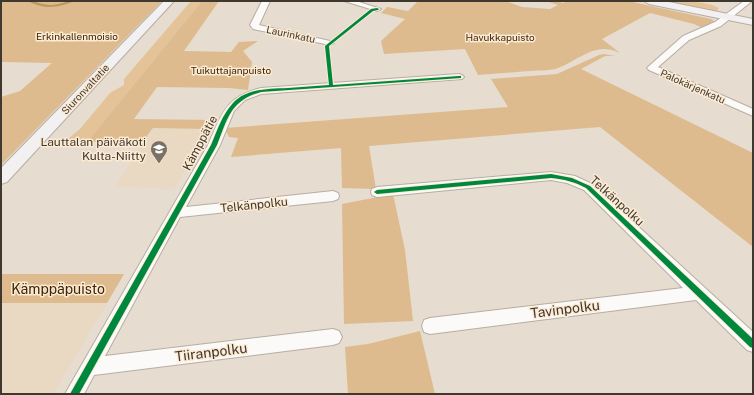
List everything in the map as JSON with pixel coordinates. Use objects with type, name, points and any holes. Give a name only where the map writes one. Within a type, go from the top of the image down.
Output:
[{"type":"main road","name":"Siuronvaltatie","points":[[1,178],[169,1]]},
{"type":"main road","points":[[649,1],[753,22]]},
{"type":"street","name":"Laurinkatu","points":[[266,1],[255,24],[256,26],[330,43]]},
{"type":"street","points":[[348,1],[377,9]]},
{"type":"street","points":[[727,17],[748,1]]},
{"type":"street","name":"Palokärjenkatu","points":[[727,17],[718,24],[686,38],[652,68],[753,112]]},
{"type":"street","name":"Kämppätie","points":[[74,394],[214,145],[233,104],[240,97],[261,91],[459,77]]},
{"type":"street","name":"Telkänpolku","points":[[377,192],[551,176],[577,180],[588,187],[753,344]]},
{"type":"street","name":"Telkänpolku","points":[[175,213],[333,196]]},
{"type":"street","name":"Tavinpolku","points":[[430,326],[700,293]]},
{"type":"street","name":"Tiiranpolku","points":[[89,367],[332,337]]},
{"type":"shaded area","points":[[191,1],[202,1],[87,142],[64,142],[80,129],[110,93],[124,85],[124,79]]},
{"type":"shaded area","points":[[655,1],[698,2],[713,5],[719,8],[715,13]]},
{"type":"shaded area","name":"Lauttalan päiväkoti Kulta-Niitty","points":[[153,128],[208,129],[174,189],[116,186]]},
{"type":"shaded area","points":[[1,303],[107,303],[53,394],[1,394]]},
{"type":"green space","name":"Erkinkallenmoisio","points":[[162,1],[1,165],[1,97],[20,91],[52,63],[1,62],[1,2]]},
{"type":"green space","name":"Tuikuttajanpuisto","points":[[202,1],[219,1],[184,51],[231,52],[239,42],[258,41],[243,51],[252,62],[248,90],[229,88],[157,87],[134,119],[213,120],[208,129],[153,128],[143,141],[87,142]]},
{"type":"green space","name":"Havukkapuisto","points":[[418,1],[505,1],[522,7],[550,9],[558,5],[546,1],[563,3],[568,1],[628,1],[711,19],[714,21],[703,28],[694,24],[650,13],[602,39],[620,53],[602,49],[586,54],[555,69],[478,75],[465,49],[384,54],[381,41],[405,19],[381,13],[387,7],[408,11]]},
{"type":"green space","points":[[604,54],[615,56],[605,56],[581,69],[753,153],[753,247],[600,127],[369,146],[376,189],[342,188],[341,148],[231,157],[238,138],[229,137],[225,128],[508,107],[491,79],[557,74]]},
{"type":"green space","points":[[393,194],[405,250],[413,321],[344,324],[342,204]]},
{"type":"green space","name":"Kämppäpuisto","points":[[1,274],[124,274],[107,303],[1,303]]},
{"type":"green space","points":[[420,331],[435,394],[348,394],[345,347],[368,344]]},
{"type":"waterway","points":[[30,1],[46,6],[61,5],[72,1]]},
{"type":"cycle path","points":[[331,86],[327,46],[372,10],[377,9]]},
{"type":"cycle path","points":[[74,394],[214,145],[225,118],[241,98],[261,91],[459,77]]},
{"type":"cycle path","points":[[377,192],[551,176],[579,182],[588,187],[753,344]]},
{"type":"place","name":"Lauttalan päiväkoti Kulta-Niitty","points":[[159,164]]}]
